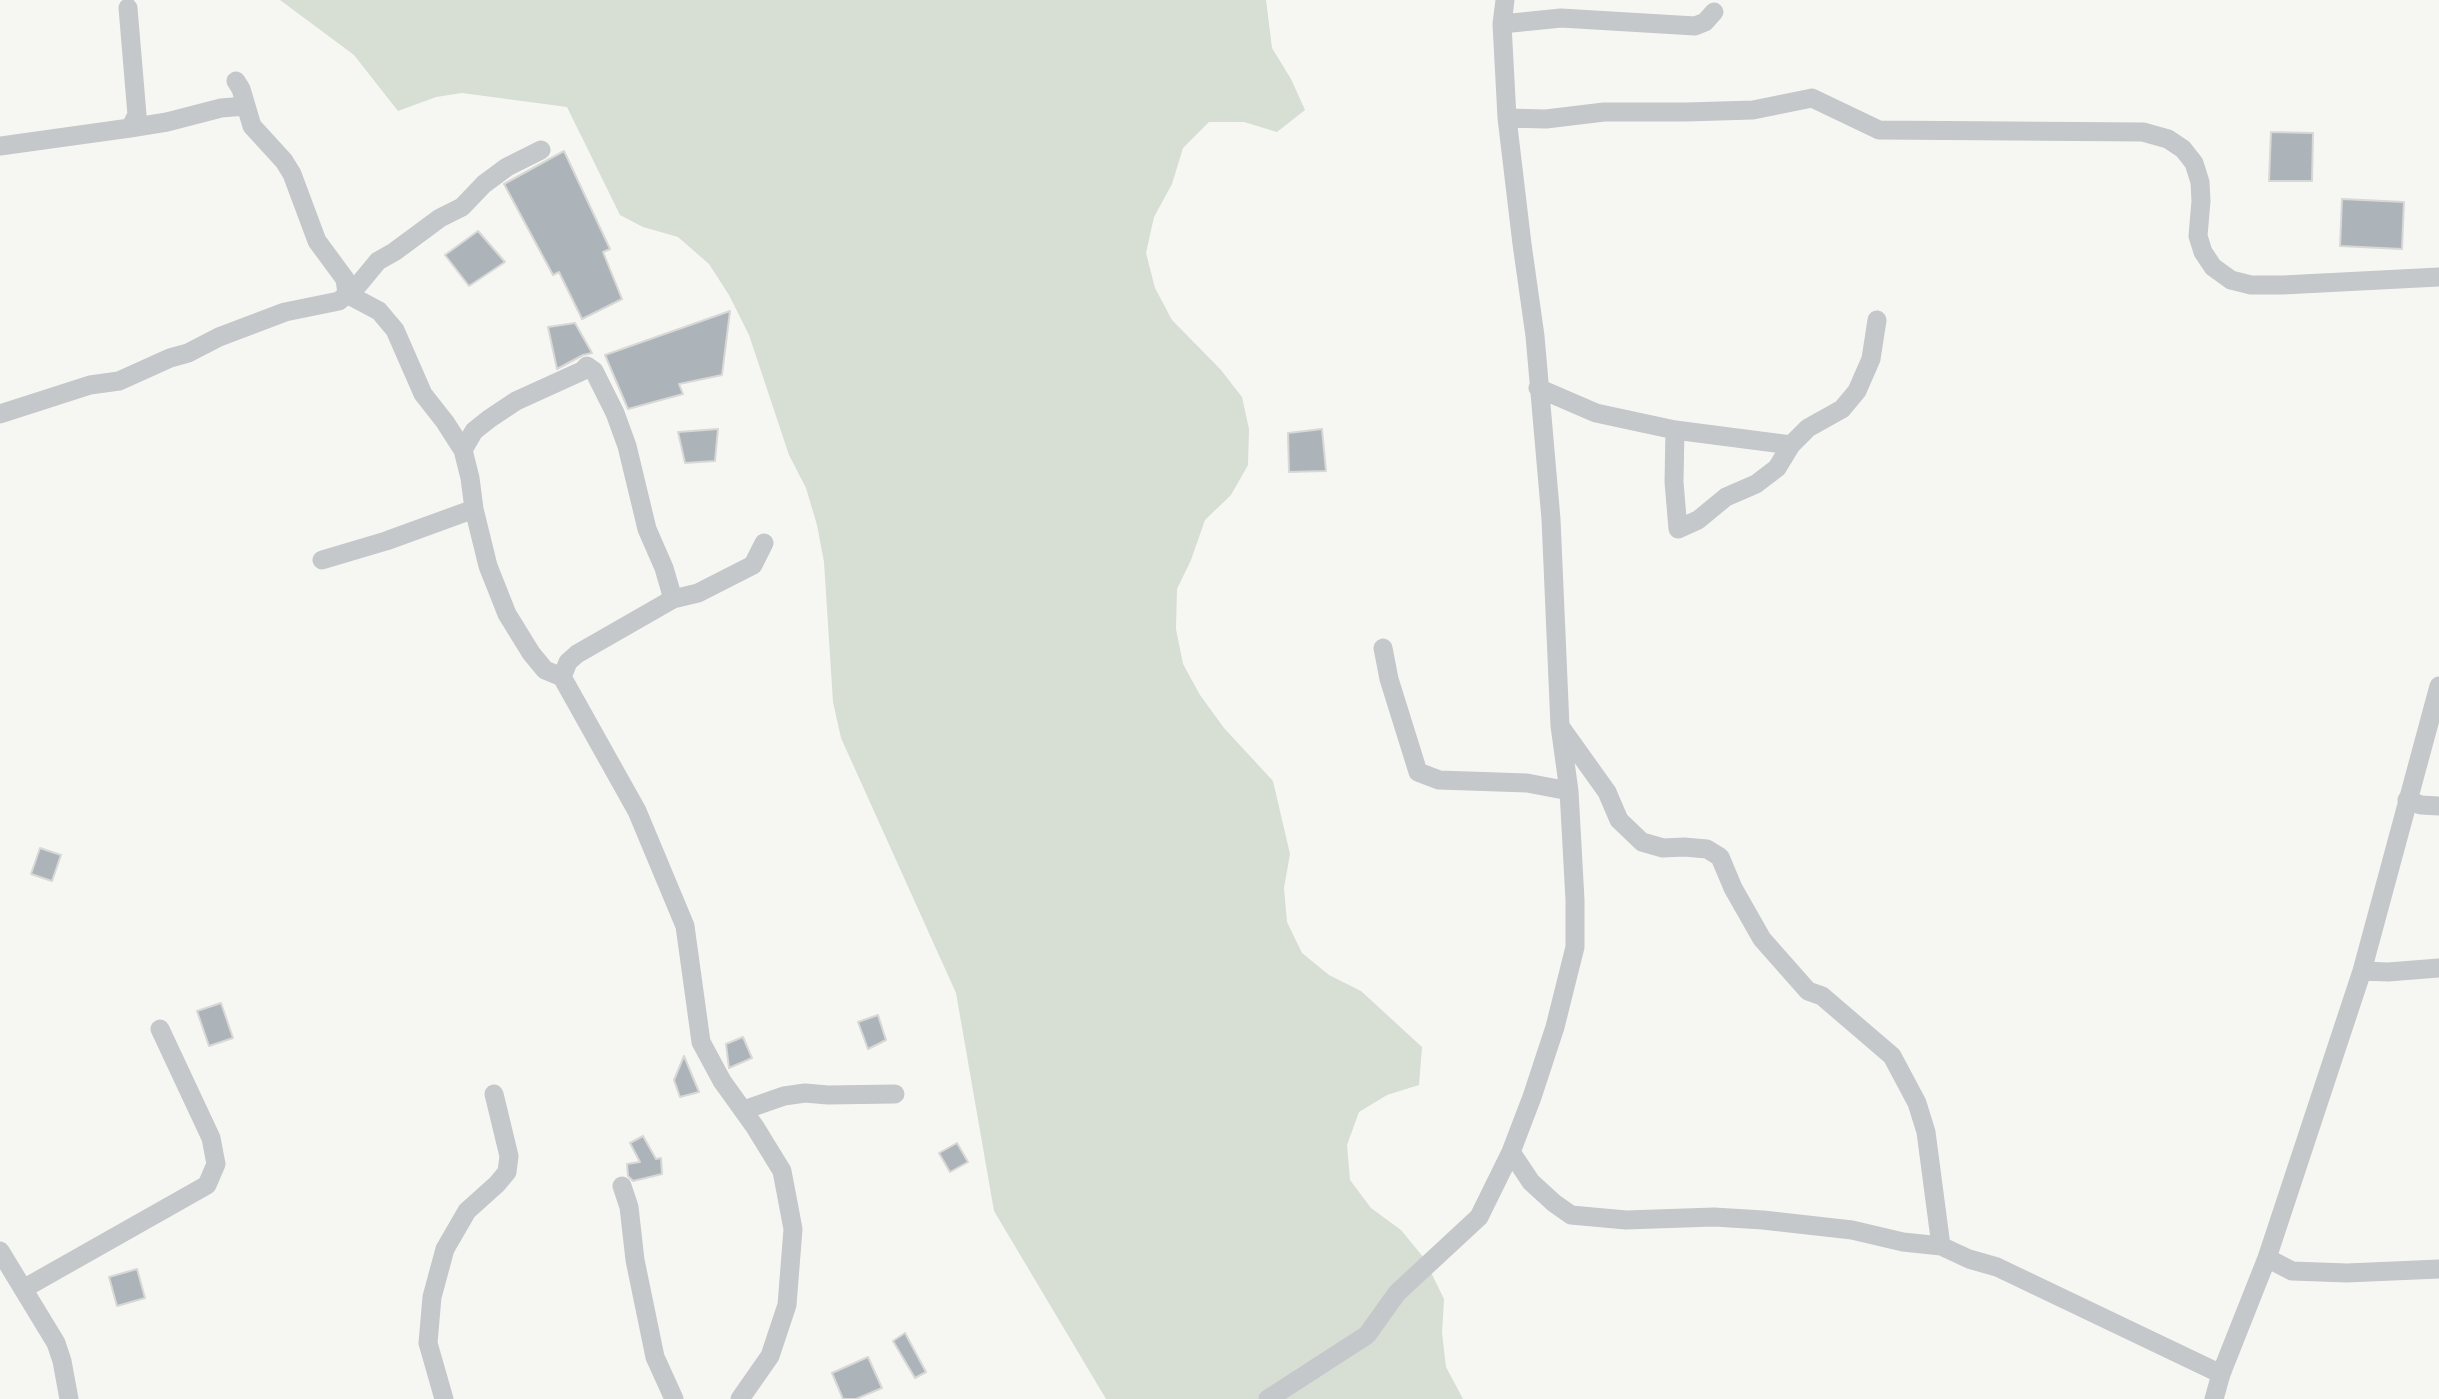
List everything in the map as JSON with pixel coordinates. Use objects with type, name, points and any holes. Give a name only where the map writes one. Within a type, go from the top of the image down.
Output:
[{"type":"street","points":[[1268,1399],[1367,1335],[1397,1293],[1479,1217],[1511,1152],[1532,1097],[1555,1027],[1575,947],[1569,791],[1560,726],[1554,566],[1535,336],[1507,118],[1503,24],[1505,0]]},
{"type":"street","points":[[128,8],[137,115],[130,128]]},
{"type":"street","points":[[1503,24],[1561,18],[1695,26],[1705,22],[1714,12]]},
{"type":"street","points":[[236,81],[252,126],[284,161],[292,174],[317,241],[345,279],[347,294]]},
{"type":"street","points":[[1507,118],[1546,119],[1604,111],[1753,110],[1812,98],[1879,130],[2143,132],[2168,139],[2183,149],[2194,163],[2200,182],[2198,236],[2203,252],[2213,267],[2231,280],[2251,285],[2283,285],[2439,277]]},
{"type":"street","points":[[0,146],[167,122],[221,108],[246,106]]},
{"type":"street","points":[[0,414],[90,385],[119,381],[219,337],[285,313],[339,301],[359,284],[378,261],[440,218],[462,207],[484,184],[507,167],[541,150]]},
{"type":"street","points":[[347,294],[379,311],[395,330],[423,394],[463,450],[488,566],[507,614],[545,670],[562,677],[637,811],[685,926],[701,1042],[722,1081],[744,1110],[782,1171],[793,1229],[787,1305],[770,1356],[740,1399]]},
{"type":"street","points":[[1675,430],[1674,482],[1678,529],[1698,520],[1726,496],[1756,484],[1777,468],[1791,445],[1808,428],[1842,410],[1857,391],[1871,359],[1877,320]]},
{"type":"street","points":[[463,450],[474,431],[489,419],[516,401],[582,371],[587,366],[594,371],[615,413],[627,446],[647,529],[664,568],[673,599]]},
{"type":"street","points":[[1538,388],[1596,413],[1675,430],[1791,445]]},
{"type":"street","points":[[322,560],[386,541],[474,509]]},
{"type":"street","points":[[562,677],[568,662],[578,654],[673,599],[698,593],[753,565],[764,543]]},
{"type":"street","points":[[1383,648],[1389,679],[1418,772],[1439,780],[1527,783],[1569,791]]},
{"type":"street","points":[[2214,1399],[2221,1374],[2267,1258],[2362,971],[2439,686]]},
{"type":"street","points":[[1560,726],[1607,793],[1619,820],[1642,842],[1663,848],[1707,849],[1720,858],[1733,888],[1762,939],[1808,991],[1822,996],[1892,1056],[1917,1103],[1926,1132],[1941,1246]]},
{"type":"street","points":[[2407,800],[2421,805],[2439,806]]},
{"type":"street","points":[[2362,971],[2439,968]]},
{"type":"street","points":[[23,1289],[207,1185],[216,1164],[211,1138],[160,1029]]},
{"type":"street","points":[[744,1110],[784,1096],[804,1093],[895,1094]]},
{"type":"street","points":[[444,1399],[428,1343],[432,1297],[445,1249],[467,1211],[507,1172],[509,1156],[494,1094]]},
{"type":"street","points":[[1511,1152],[1531,1182],[1571,1215],[1626,1220],[1714,1217],[1763,1220],[1852,1230],[1903,1242],[1941,1246],[1969,1259],[1997,1267],[2221,1374]]},
{"type":"street","points":[[622,1186],[629,1207],[635,1260],[654,1357],[674,1399]]},
{"type":"street","points":[[0,1251],[56,1343],[69,1399]]},
{"type":"street","points":[[2267,1258],[2292,1271],[2347,1273],[2439,1269]]},
{"type":"shaded area","points":[[280,0],[1266,0],[1272,48],[1291,79],[1305,110],[1277,132],[1244,122],[1209,122],[1183,148],[1172,184],[1154,217],[1146,253],[1155,288],[1172,320],[1221,370],[1242,397],[1249,429],[1248,465],[1231,495],[1205,520],[1177,589],[1176,629],[1183,664],[1200,695],[1224,728],[1273,781],[1290,854],[1284,888],[1287,922],[1302,953],[1329,975],[1361,991],[1422,1047],[1419,1085],[1387,1095],[1359,1112],[1347,1145],[1350,1180],[1371,1208],[1401,1230],[1424,1258],[1444,1299],[1442,1333],[1446,1367],[1463,1399],[1106,1399],[994,1211],[956,993],[841,738],[833,702],[824,562],[817,525],[806,488],[789,455],[749,335],[729,295],[709,264],[678,237],[643,227],[620,215],[567,107],[462,93],[436,97],[398,111],[354,55]]},
{"type":"building","points":[[2271,132],[2313,133],[2312,181],[2269,181]]},
{"type":"building","points":[[564,151],[610,249],[603,252],[622,299],[582,319],[559,272],[553,275],[504,184]]},
{"type":"building","points":[[2342,199],[2404,202],[2402,249],[2340,246]]},
{"type":"building","points":[[478,231],[505,262],[469,286],[445,255]]},
{"type":"building","points":[[730,311],[722,375],[679,384],[683,394],[628,409],[605,355]]},
{"type":"building","points":[[575,323],[592,353],[557,369],[548,327]]},
{"type":"building","points":[[718,429],[715,461],[685,463],[678,432]]},
{"type":"building","points":[[1322,429],[1326,471],[1289,472],[1288,433]]},
{"type":"building","points":[[40,848],[61,855],[52,881],[31,874]]},
{"type":"building","points":[[221,1003],[233,1038],[209,1046],[197,1011]]},
{"type":"building","points":[[878,1015],[886,1040],[868,1049],[858,1022]]},
{"type":"building","points":[[743,1037],[752,1058],[729,1068],[726,1044]]},
{"type":"building","points":[[684,1056],[699,1092],[680,1097],[674,1080]]},
{"type":"building","points":[[643,1136],[656,1159],[661,1158],[662,1174],[633,1181],[628,1176],[627,1164],[640,1162],[630,1143]]},
{"type":"building","points":[[957,1143],[968,1162],[950,1172],[939,1153]]},
{"type":"building","points":[[137,1269],[145,1298],[117,1306],[109,1277]]},
{"type":"building","points":[[905,1333],[926,1372],[915,1378],[893,1341]]},
{"type":"building","points":[[868,1357],[882,1388],[856,1399],[843,1399],[832,1373]]}]
